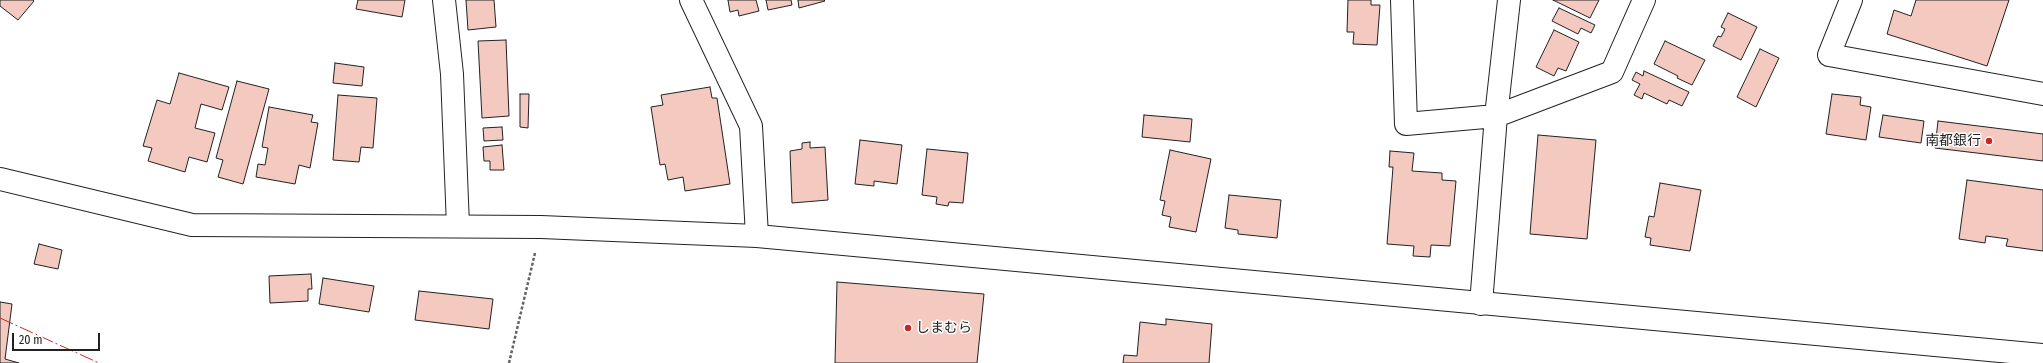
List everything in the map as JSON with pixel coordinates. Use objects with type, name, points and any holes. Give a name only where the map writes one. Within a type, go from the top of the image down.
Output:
[{"type":"street","points":[[444,0],[452,74],[458,226]]},
{"type":"street","points":[[691,0],[751,126],[757,236]]},
{"type":"street","points":[[1402,0],[1406,124],[1496,116],[1612,72],[1644,0]]},
{"type":"street","points":[[1481,304],[1496,116],[1509,0]]},
{"type":"street","points":[[1851,0],[1829,55],[2043,94]]},
{"type":"street","points":[[0,179],[192,225],[541,227],[757,236],[1481,304],[1967,355],[2043,355]]},
{"type":"path","points":[[509,363],[541,227]]},
{"type":"building","points":[[0,0],[34,1],[18,20],[0,6]]},
{"type":"building","points":[[358,0],[405,0],[402,17],[356,9]]},
{"type":"building","points":[[466,0],[494,0],[496,27],[468,30]]},
{"type":"building","points":[[728,0],[756,0],[759,11],[739,16],[738,10],[730,12]]},
{"type":"building","points":[[766,0],[791,0],[792,5],[768,10]]},
{"type":"building","points":[[798,0],[824,0],[825,1],[799,8]]},
{"type":"building","points":[[1348,0],[1371,0],[1371,5],[1380,5],[1377,45],[1353,44],[1354,32],[1347,32]]},
{"type":"building","points":[[1553,0],[1599,0],[1590,18]]},
{"type":"building","points":[[1916,0],[2009,0],[1987,66],[1887,34],[1894,10],[1911,16]]},
{"type":"building","points":[[1559,8],[1595,25],[1591,33],[1581,28],[1578,34],[1552,21]]},
{"type":"building","points":[[1728,13],[1757,27],[1741,60],[1713,46],[1718,36],[1721,37],[1725,29],[1721,27]]},
{"type":"building","points":[[1554,30],[1579,42],[1566,71],[1558,68],[1554,76],[1536,67]]},
{"type":"building","points":[[506,40],[509,116],[482,118],[478,41]]},
{"type":"building","points":[[1665,41],[1705,60],[1692,85],[1654,64]]},
{"type":"building","points":[[1760,49],[1779,58],[1756,107],[1737,97]]},
{"type":"building","points":[[335,63],[364,67],[362,86],[333,83]]},
{"type":"building","points":[[1644,71],[1689,92],[1682,106],[1669,100],[1667,104],[1644,93],[1642,99],[1634,95],[1640,84],[1632,80],[1636,72],[1643,76]]},
{"type":"building","points":[[179,73],[229,87],[222,110],[201,104],[195,128],[215,133],[207,162],[189,157],[185,172],[148,161],[152,148],[143,146],[157,100],[170,104]]},
{"type":"building","points":[[237,81],[269,89],[243,184],[218,177],[223,160],[216,158]]},
{"type":"building","points":[[710,87],[712,98],[717,98],[730,184],[685,191],[683,177],[668,180],[665,164],[660,165],[651,107],[663,105],[661,95]]},
{"type":"building","points":[[520,94],[529,94],[528,128],[520,127]]},
{"type":"building","points":[[1832,94],[1861,97],[1860,105],[1871,107],[1866,140],[1826,134]]},
{"type":"building","points":[[338,95],[377,98],[373,148],[361,147],[359,162],[333,160]]},
{"type":"building","points":[[269,107],[313,115],[311,122],[318,123],[310,168],[299,165],[295,184],[256,177],[258,164],[265,165],[268,148],[262,147]]},
{"type":"building","points":[[1144,115],[1192,119],[1190,142],[1142,137]]},
{"type":"building","points":[[1883,115],[1924,121],[1921,143],[1879,137]]},
{"type":"building","name":"南都銀行","points":[[1938,121],[2043,134],[2043,161],[1935,148]]},
{"type":"building","points":[[502,127],[503,140],[484,141],[483,128]]},
{"type":"building","points":[[1538,135],[1596,140],[1587,239],[1530,234]]},
{"type":"building","points":[[860,140],[902,145],[897,184],[874,181],[874,186],[855,184]]},
{"type":"building","points":[[810,142],[810,148],[825,147],[828,200],[792,203],[790,151],[802,149],[802,143]]},
{"type":"building","points":[[502,145],[504,170],[490,170],[490,161],[484,161],[483,147]]},
{"type":"building","points":[[927,149],[968,153],[963,203],[949,202],[948,206],[936,204],[937,197],[922,195]]},
{"type":"building","points":[[1170,150],[1211,159],[1196,232],[1169,227],[1171,217],[1162,215],[1165,201],[1160,200]]},
{"type":"building","points":[[1390,151],[1414,153],[1412,171],[1442,173],[1442,180],[1456,181],[1450,246],[1431,245],[1430,257],[1413,256],[1414,246],[1387,244],[1393,167],[1389,167]]},
{"type":"building","points":[[1967,180],[2043,190],[2043,251],[2006,246],[2008,239],[1986,236],[1985,243],[1959,239]]},
{"type":"building","points":[[1660,183],[1701,190],[1690,251],[1650,245],[1651,238],[1645,237],[1649,216],[1654,217]]},
{"type":"building","points":[[1229,195],[1281,200],[1277,238],[1238,234],[1238,230],[1225,228]]},
{"type":"building","points":[[39,244],[62,250],[58,269],[34,264]]},
{"type":"building","points":[[311,274],[312,289],[308,289],[308,301],[270,303],[269,276]]},
{"type":"building","points":[[323,278],[374,286],[369,312],[319,304]]},
{"type":"building","name":"しまむら","points":[[837,282],[984,294],[977,363],[835,363]]},
{"type":"building","points":[[419,291],[493,299],[489,329],[415,320]]},
{"type":"building","points":[[0,302],[12,304],[5,359],[19,363],[0,363]]},
{"type":"building","points":[[1166,319],[1212,324],[1209,363],[1123,363],[1124,355],[1137,356],[1140,322],[1166,325]]},
{"type":"power","points":[[0,318],[99,363]]},
{"type":"place","name":"南都銀行","points":[[1989,141]]},
{"type":"place","name":"しまむら","points":[[908,328]]}]
